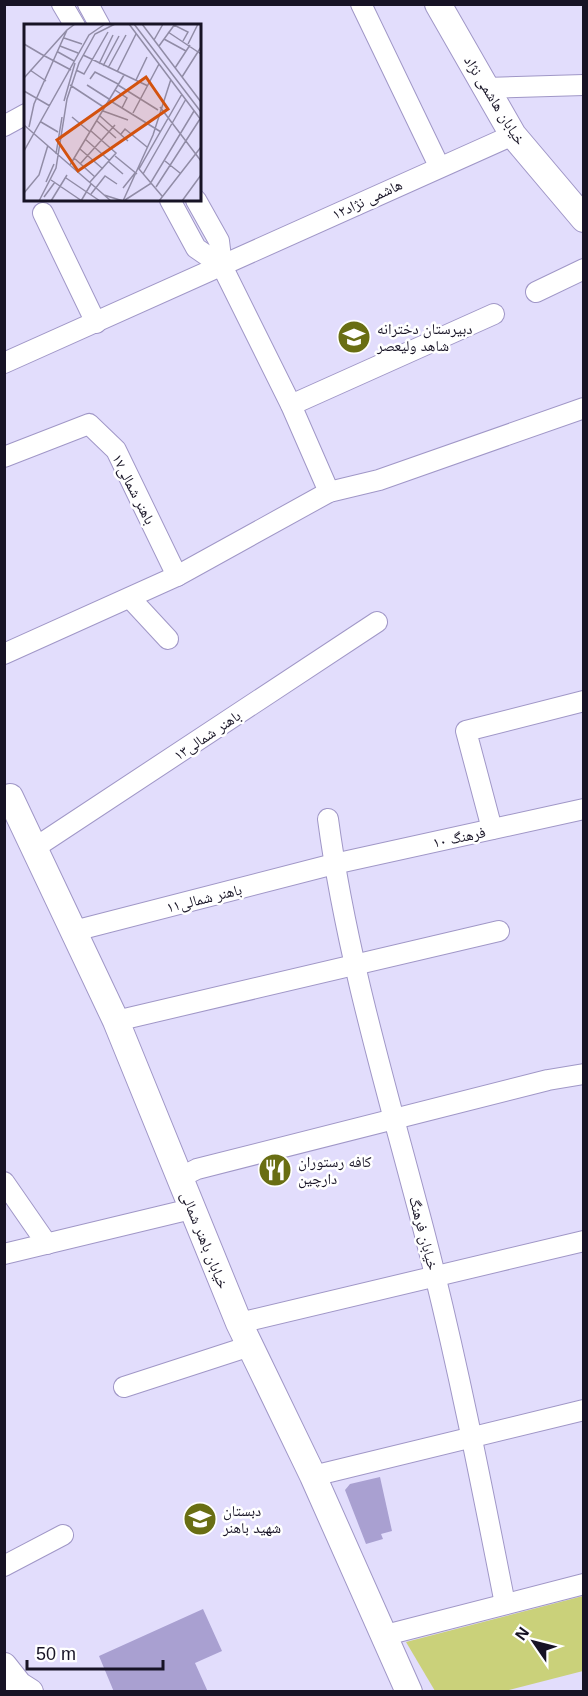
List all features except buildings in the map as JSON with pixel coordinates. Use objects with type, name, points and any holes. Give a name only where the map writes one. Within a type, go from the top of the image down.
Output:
[{"type":"street","points":[[58,24],[62,4]]},
{"type":"street","points":[[62,4],[74,24]]},
{"type":"street","points":[[88,4],[99,24]]},
{"type":"street","points":[[361,4],[439,166]]},
{"type":"street","name":"خیابان هاشمی نژاد","points":[[438,4],[513,135],[583,218]]},
{"type":"street","points":[[486,88],[584,85]]},
{"type":"street","points":[[4,126],[24,115]]},
{"type":"street","name":"هاشمی نژاد۱۲","points":[[4,363],[34,352],[439,166],[513,135]]},
{"type":"street","points":[[171,201],[196,248],[222,266]]},
{"type":"street","points":[[197,201],[219,241],[222,266],[291,405],[328,492]]},
{"type":"street","points":[[43,213],[96,323]]},
{"type":"street","points":[[536,292],[584,269]]},
{"type":"street","points":[[291,405],[494,314]]},
{"type":"street","points":[[4,654],[177,576],[328,492],[379,480],[584,408]]},
{"type":"street","name":"باهنر شمالی۱۷","points":[[4,457],[89,424],[116,450],[177,576]]},
{"type":"street","points":[[130,598],[168,639]]},
{"type":"street","name":"باهنر شمالی۱۳","points":[[36,848],[378,622]]},
{"type":"street","points":[[492,829],[466,731],[584,700]]},
{"type":"street","name":"خیابان باهنر شمالی","points":[[6,795],[36,848],[116,1021],[239,1323],[314,1476],[382,1636],[409,1692]]},
{"type":"street","name":"فرهنگ ۱۰","points":[[334,864],[584,809]]},
{"type":"street","name":"خیابان فرهنگ","points":[[328,819],[334,864],[355,967],[436,1277],[473,1438],[505,1604]]},
{"type":"street","name":"باهنر شمالی۱۱","points":[[74,931],[334,864]]},
{"type":"street","points":[[116,1021],[355,967],[499,931]]},
{"type":"street","points":[[179,1178],[197,1169],[395,1118],[548,1080],[584,1074]]},
{"type":"street","points":[[4,1182],[47,1244]]},
{"type":"street","points":[[4,1254],[191,1209]]},
{"type":"street","points":[[239,1323],[584,1241]]},
{"type":"street","points":[[124,1387],[250,1346]]},
{"type":"street","points":[[314,1476],[584,1410]]},
{"type":"street","points":[[4,1566],[63,1535]]},
{"type":"street","points":[[382,1636],[584,1584]]},
{"type":"street","points":[[4,1666],[19,1685],[30,1692]]},
{"type":"green space","points":[[583,1596],[583,1671],[505,1691],[435,1691],[406,1642]]},
{"type":"place","name":"دبیرستان دخترانه شاهد ولیعصر","points":[[354,337]]},
{"type":"place","name":"کافه رستوران دارچین","points":[[275,1170]]},
{"type":"place","name":"دبستان شهید باهنر","points":[[200,1519]]}]
